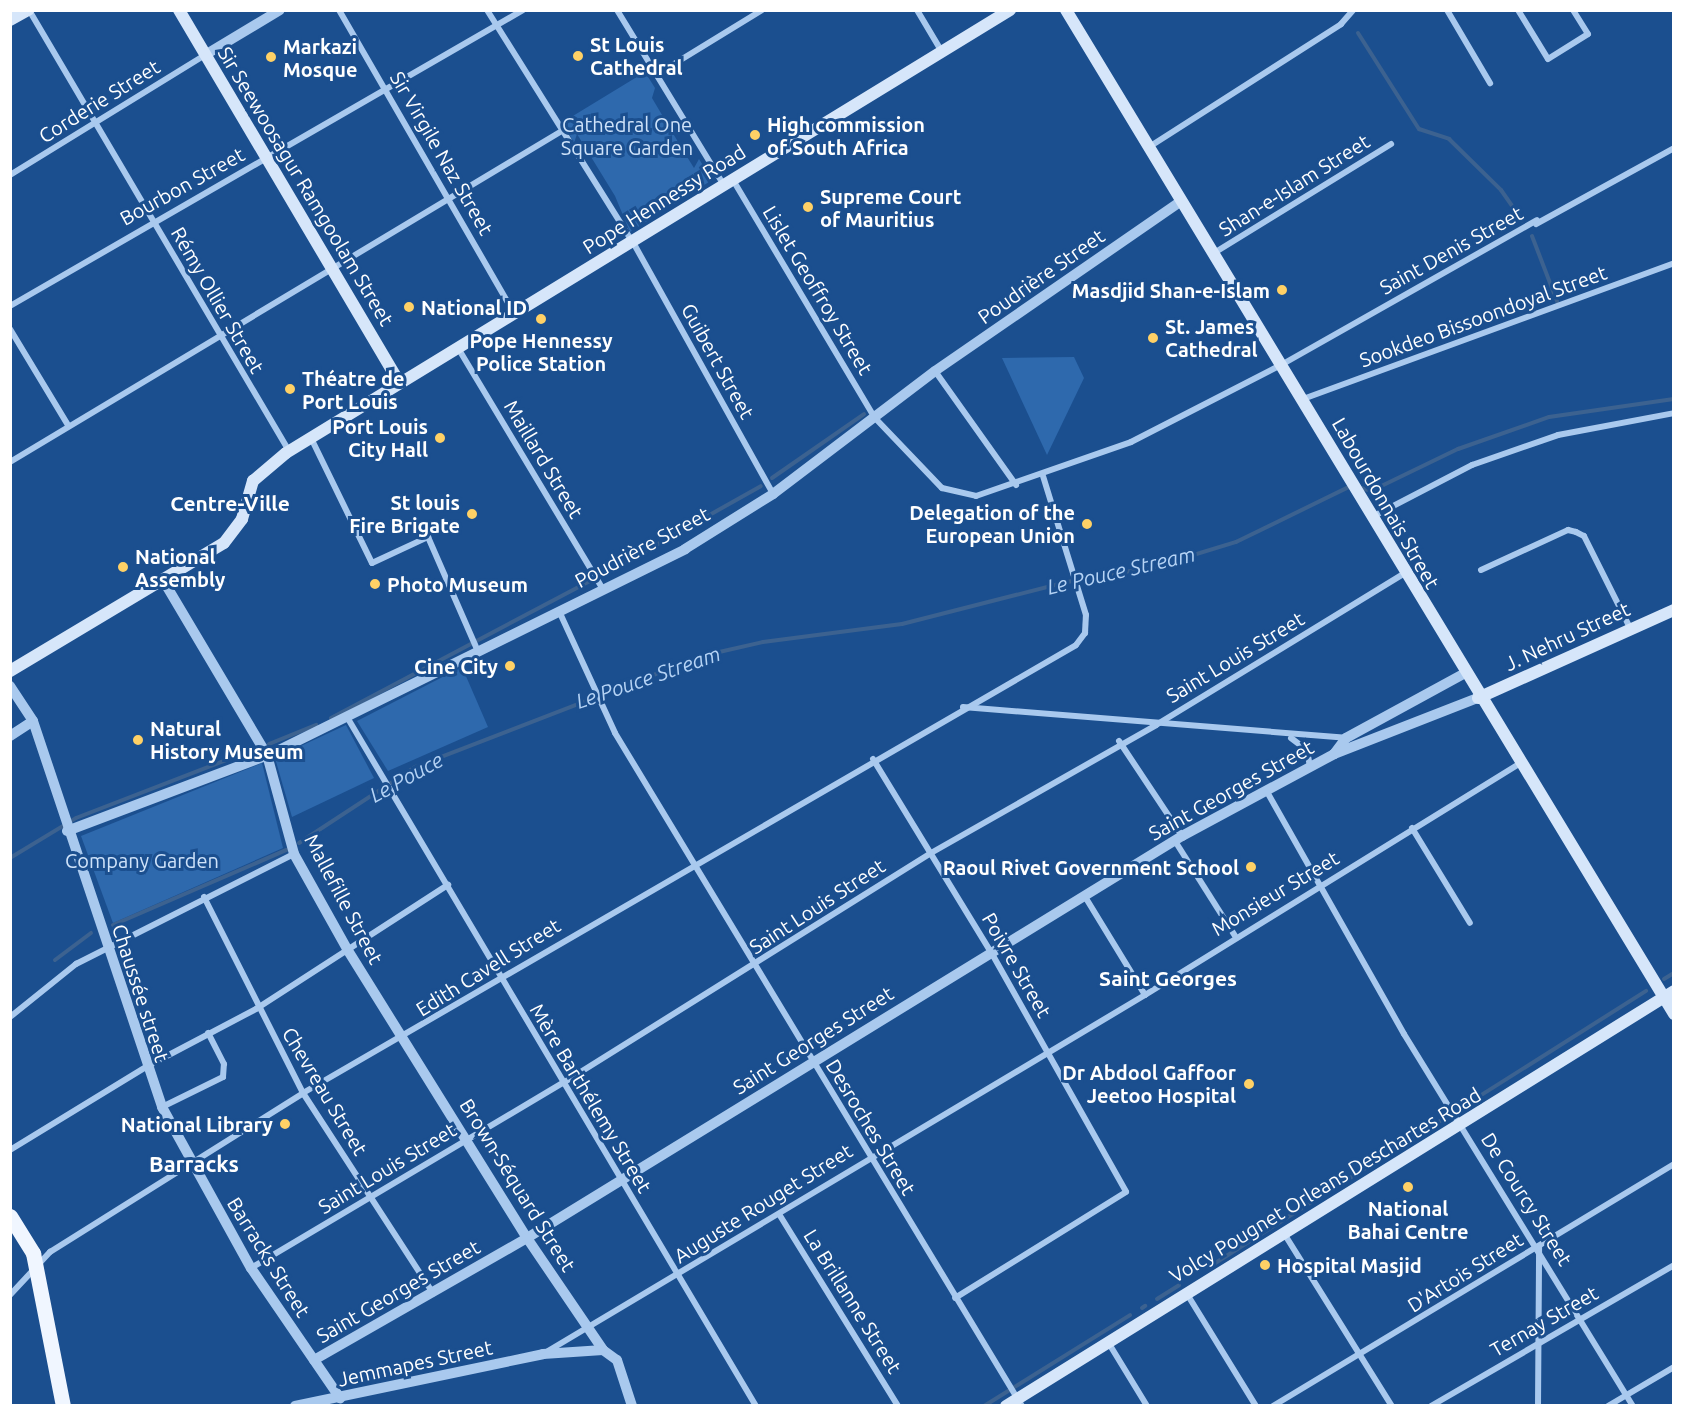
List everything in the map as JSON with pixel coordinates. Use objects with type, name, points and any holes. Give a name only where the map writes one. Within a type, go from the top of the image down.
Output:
[{"type":"main road","points":[[10,21],[28,10]]},
{"type":"main road","name":"Sir Seewoosagur Ramgoolam Street","points":[[180,10],[399,382]]},
{"type":"main road","name":"Pope Hennessy Road","points":[[10,671],[229,538],[253,482],[289,451],[457,346],[634,244],[728,183],[1010,10]]},
{"type":"main road","name":"Labourdonnais Street","points":[[1066,10],[1181,201],[1286,362],[1303,399],[1346,470],[1403,574],[1465,673],[1478,698],[1668,994],[1674,1014]]},
{"type":"main road","name":"J. Nehru Street","points":[[1478,698],[1674,610]]},
{"type":"main road","name":"Volcy Pougnet Orleans Deschartes Road","points":[[1015,1403],[1107,1341],[1284,1235],[1668,994]]},
{"type":"main road","points":[[10,1216],[37,1265],[63,1406]]},
{"type":"street","name":"Rémy Ollier Street","points":[[28,10],[289,451]]},
{"type":"street","points":[[205,55],[280,10]]},
{"type":"street","name":"Sir Virgile Naz Street","points":[[339,10],[389,91],[514,313]]},
{"type":"street","name":"Guibert Street","points":[[487,10],[560,132],[634,244],[773,494]]},
{"type":"street","name":"Bourbon Street","points":[[10,306],[152,220],[389,91],[523,10]]},
{"type":"street","name":"Lislet Geoffroy Street","points":[[617,10],[875,418]]},
{"type":"street","points":[[656,75],[762,10]]},
{"type":"street","points":[[917,10],[942,52]]},
{"type":"street","points":[[1447,10],[1490,83]]},
{"type":"street","points":[[1518,10],[1548,59],[1588,34],[1573,10]]},
{"type":"street","points":[[1149,147],[1352,11]]},
{"type":"street","name":"Corderie Street","points":[[10,175],[205,55]]},
{"type":"street","points":[[10,462],[218,333],[560,132]]},
{"type":"street","name":"Shan-e-Islam Street","points":[[1214,253],[1391,144]]},
{"type":"street","name":"Saint Denis Street","points":[[875,418],[942,488],[976,496],[1043,476],[1131,442],[1286,362],[1674,148]]},
{"type":"street","name":"Poudrière Street","points":[[67,831],[267,755],[347,717],[476,647],[559,611],[685,549],[773,494],[935,371],[1181,201]]},
{"type":"street","name":"Saint Denis Street","points":[[1537,220],[1517,232],[1286,362],[1537,220]]},
{"type":"street","name":"Sookdeo Bissoondoyal Street","points":[[1303,399],[1674,263]]},
{"type":"street","points":[[10,329],[68,425]]},
{"type":"street","name":"Maillard Street","points":[[457,346],[603,589]]},
{"type":"street","points":[[935,371],[1016,485]]},
{"type":"street","points":[[1372,517],[1472,465],[1558,435],[1674,413]]},
{"type":"street","points":[[311,438],[372,563],[428,537],[476,647]]},
{"type":"street","name":"Edith Cavell Street","points":[[10,1295],[37,1265],[303,1093],[405,1038],[500,977],[693,863],[1082,639],[1087,624],[1043,476]]},
{"type":"street","points":[[1481,570],[1568,530],[1576,532],[1584,536],[1630,628]]},
{"type":"street","name":"Saint Louis Street","points":[[251,1268],[563,1083],[931,853],[1119,741],[1156,725],[1403,574]]},
{"type":"street","name":"Mallefille Street","points":[[163,580],[267,755],[294,854],[346,949],[405,1038]]},
{"type":"street","name":"Desroches Street","points":[[559,611],[603,710],[812,1062],[1008,1381],[1015,1403]]},
{"type":"street","name":"Saint Georges Street","points":[[1334,754],[1346,738],[1465,673]]},
{"type":"street","name":"Chaussée street","points":[[10,686],[33,721],[67,831],[108,947],[146,1067],[162,1107],[192,1163]]},
{"type":"street","name":"Saint Georges Street","points":[[314,1360],[527,1238],[1178,839],[1334,754],[1478,698]]},
{"type":"street","points":[[963,707],[1290,737],[1346,738]]},
{"type":"street","points":[[1399,708],[1407,726]]},
{"type":"street","name":"Mère Barthélemy Street","points":[[347,717],[448,885],[676,1276],[756,1406]]},
{"type":"street","points":[[10,736],[33,721]]},
{"type":"street","points":[[1290,737],[1307,750],[1309,768]]},
{"type":"street","points":[[1119,741],[1235,936]]},
{"type":"street","name":"Poivre Street","points":[[873,759],[991,952],[1126,1192],[955,1298]]},
{"type":"street","name":"Monsieur Street","points":[[1048,1052],[1145,996],[1235,936],[1520,763]]},
{"type":"street","name":"De Courcy Street","points":[[1266,790],[1317,887],[1452,1111],[1539,1245],[1633,1406]]},
{"type":"street","points":[[1412,828],[1470,923]]},
{"type":"street","points":[[10,1017],[48,983],[108,947],[294,854]]},
{"type":"street","points":[[10,1150],[146,1067],[256,1009],[448,885]]},
{"type":"street","points":[[1084,895],[1145,996]]},
{"type":"street","name":"Chevreau Street","points":[[204,897],[256,1009],[303,1093],[433,1293]]},
{"type":"street","points":[[162,1107],[223,1077],[224,1064],[208,1033]]},
{"type":"street","name":"Brown-Séquard Street","points":[[405,1038],[527,1238],[603,1350],[626,1376],[632,1406]]},
{"type":"street","name":"Auguste Rouget Street","points":[[589,1330],[870,1157],[1048,1052]]},
{"type":"street","name":"Barracks Street","points":[[192,1163],[251,1268],[340,1398]]},
{"type":"street","name":"D'Artois Street","points":[[1273,1406],[1360,1356],[1674,1164]]},
{"type":"street","name":"La Brillanne Street","points":[[779,1214],[898,1406]]},
{"type":"street","points":[[1284,1235],[1392,1406]]},
{"type":"street","points":[[1538,1406],[1539,1245]]},
{"type":"street","name":"Ternay Street","points":[[1431,1406],[1674,1265]]},
{"type":"street","points":[[1186,1293],[1257,1406]]},
{"type":"street","name":"Jemmapes Street","points":[[543,1354],[589,1330]]},
{"type":"street","points":[[1107,1341],[1147,1406]]},
{"type":"street","name":"Jemmapes Street","points":[[295,1406],[543,1354],[603,1350]]},
{"type":"street","points":[[1608,1406],[1674,1367]]},
{"type":"green space","name":"Cathedral One Square Garden","points":[[645,72],[655,88],[652,98],[684,152],[694,168],[699,159],[712,180],[630,232],[615,196],[577,134],[574,143],[563,122]]},
{"type":"green space","points":[[1074,357],[1084,378],[1047,455],[1002,358]]},
{"type":"green space","points":[[462,667],[488,727],[388,771],[357,721]]},
{"type":"green space","points":[[346,725],[374,778],[292,817],[275,758]]},
{"type":"green space","name":"Company Garden","points":[[262,763],[283,848],[113,923],[81,836]]},
{"type":"waterway","points":[[1358,33],[1419,129],[1449,139],[1501,190],[1522,220]]},
{"type":"waterway","points":[[1532,236],[1557,301]]},
{"type":"waterway","name":"Le Pouce Stream","points":[[1358,487],[1371,491],[1458,449],[1549,417],[1674,399]]},
{"type":"waterway","points":[[772,478],[864,414]]},
{"type":"waterway","points":[[603,575],[761,486]]},
{"type":"waterway","name":"Le Pouce Stream","points":[[299,843],[415,767],[706,655],[763,642],[902,624],[1067,582],[1154,567],[1236,542],[1351,486]]},
{"type":"waterway","points":[[331,718],[590,581]]},
{"type":"waterway","points":[[269,744],[316,725]]},
{"type":"waterway","points":[[10,858],[76,818],[255,749]]},
{"type":"waterway","name":"Le Pouce","points":[[113,925],[286,850]]},
{"type":"waterway","name":"Le Pouce","points":[[55,960],[91,933]]},
{"type":"waterway","points":[[1664,979],[1674,973]]},
{"type":"waterway","points":[[1209,1267],[1646,991]]},
{"type":"waterway","points":[[1157,1299],[1179,1285]]},
{"type":"waterway","points":[[984,1406],[1130,1315]]},
{"type":"place","name":"St Louis Cathedral","points":[[578,56]]},
{"type":"place","name":"Markazi Mosque","points":[[271,57]]},
{"type":"place","name":"High commission of South Africa","points":[[755,135]]},
{"type":"place","name":"Supreme Court of Mauritius","points":[[808,207]]},
{"type":"place","name":"Masdjid Shan-e-Islam","points":[[1282,290]]},
{"type":"place","name":"National ID","points":[[409,307]]},
{"type":"place","name":"Pope Hennessy Police Station","points":[[541,319]]},
{"type":"place","name":"St. James Cathedral","points":[[1153,338]]},
{"type":"place","name":"Théatre de Port Louis","points":[[290,389]]},
{"type":"place","name":"Port Louis City Hall","points":[[440,438]]},
{"type":"place","name":"St louis Fire Brigate","points":[[472,514]]},
{"type":"place","name":"Delegation of the European Union","points":[[1087,524]]},
{"type":"place","name":"National Assembly","points":[[123,567]]},
{"type":"place","name":"Photo Museum","points":[[375,584]]},
{"type":"place","name":"Cine City","points":[[510,666]]},
{"type":"place","name":"Natural History Museum","points":[[138,740]]},
{"type":"place","name":"Raoul Rivet Government School","points":[[1251,867]]},
{"type":"place","name":"Dr Abdool Gaffoor Jeetoo Hospital","points":[[1249,1084]]},
{"type":"place","name":"National Library","points":[[285,1124]]},
{"type":"place","name":"National Bahai Centre","points":[[1408,1187]]},
{"type":"place","name":"Hospital Masjid","points":[[1265,1265]]},
{"type":"district","name":"Centre-Ville","points":[[230,503]]},
{"type":"district","name":"Saint Georges","points":[[1168,978]]},
{"type":"district","name":"Barracks","points":[[194,1164]]}]
